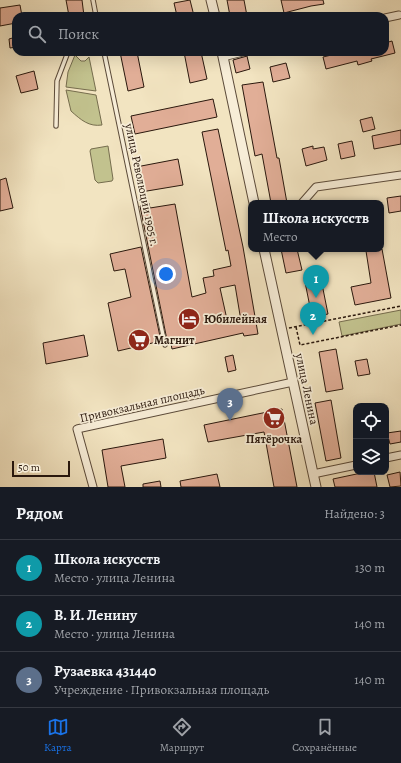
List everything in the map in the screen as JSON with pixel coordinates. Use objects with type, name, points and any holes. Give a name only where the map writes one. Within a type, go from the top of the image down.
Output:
[{"type":"street","points":[[211,0],[213,12]]},
{"type":"street","points":[[389,17],[399,15]]},
{"type":"street","points":[[223,56],[253,200]]},
{"type":"street","points":[[305,200],[316,187],[401,175]]},
{"type":"street","name":"улица Ленина","points":[[265,252],[316,487]]},
{"type":"street","name":"Привокзальная площадь","points":[[93,487],[76,429],[293,382]]},
{"type":"street","points":[[389,457],[401,455]]},
{"type":"street","points":[[314,474],[353,466]]},
{"type":"lane","points":[[93,0],[95,12]]},
{"type":"lane","points":[[56,126],[57,81],[66,56]]},
{"type":"lane","name":"улица Революции 1905 г.","points":[[105,56],[166,345]]},
{"type":"path","points":[[282,330],[401,306]]},
{"type":"path","points":[[296,327],[300,345],[401,325]]},
{"type":"green space","points":[[75,56],[81,61],[85,61],[89,57],[96,91],[66,87],[68,72]]},
{"type":"green space","points":[[66,90],[96,95],[102,125],[89,124],[71,111]]},
{"type":"green space","points":[[108,146],[113,179],[112,181],[98,183],[95,180],[90,151],[91,149]]},
{"type":"green space","points":[[401,310],[401,324],[342,336],[339,322]]},
{"type":"building","points":[[66,0],[82,0],[84,12],[68,12]]},
{"type":"building","points":[[190,0],[193,12],[176,12],[174,3]]},
{"type":"building","points":[[227,0],[244,0],[246,12],[229,12]]},
{"type":"building","points":[[281,0],[323,0],[324,4],[284,12]]},
{"type":"building","points":[[20,5],[21,12],[12,12],[12,24],[0,26],[0,8]]},
{"type":"building","points":[[12,38],[12,48],[10,48],[9,39]]},
{"type":"building","points":[[392,41],[395,53],[389,54],[389,42]]},
{"type":"building","points":[[121,56],[138,56],[144,87],[128,91]]},
{"type":"building","points":[[185,56],[202,56],[207,79],[190,83]]},
{"type":"building","points":[[247,56],[250,69],[236,73],[233,60]]},
{"type":"building","points":[[383,56],[371,59],[372,61],[358,65],[357,61],[326,69],[323,57]]},
{"type":"building","points":[[286,63],[290,78],[273,82],[270,67]]},
{"type":"building","points":[[34,71],[38,89],[21,93],[16,76]]},
{"type":"building","points":[[263,82],[286,200],[270,200],[262,154],[255,156],[242,85]]},
{"type":"building","points":[[213,99],[217,117],[135,134],[131,116]]},
{"type":"building","points":[[372,117],[375,129],[363,132],[360,120]]},
{"type":"building","points":[[218,129],[243,247],[258,334],[244,336],[243,333],[172,349],[170,339],[167,340],[140,206],[149,203],[150,208],[175,204],[192,297],[206,293],[203,278],[214,276],[213,270],[231,266],[228,250],[226,251],[202,132]],"holes":[[[235,285],[241,321],[228,324],[220,288]]]},
{"type":"building","points":[[401,130],[401,144],[374,149],[372,136]]},
{"type":"building","points":[[352,141],[355,156],[341,159],[338,144]]},
{"type":"building","points":[[313,146],[313,149],[324,147],[327,160],[306,166],[302,149]]},
{"type":"building","points":[[178,159],[183,185],[141,192],[136,167]]},
{"type":"building","points":[[6,178],[13,208],[0,211],[0,180]]},
{"type":"building","points":[[401,196],[401,211],[389,213],[387,198]]},
{"type":"building","points":[[141,247],[161,341],[118,351],[108,303],[131,297],[125,269],[114,271],[110,254]]},
{"type":"building","points":[[282,252],[298,252],[302,270],[286,273]]},
{"type":"building","points":[[366,252],[383,252],[391,298],[355,305],[351,287],[371,283]]},
{"type":"building","points":[[321,279],[328,314],[312,317],[305,282]]},
{"type":"building","points":[[84,335],[88,356],[46,364],[43,343]]},
{"type":"building","points":[[336,349],[343,389],[326,392],[319,352]]},
{"type":"building","points":[[233,355],[236,370],[228,372],[225,357]]},
{"type":"building","points":[[367,359],[370,374],[358,376],[355,361]]},
{"type":"building","points":[[331,400],[341,458],[326,461],[315,403]]},
{"type":"building","points":[[282,409],[297,487],[274,487],[264,432],[208,442],[204,425]]},
{"type":"building","points":[[401,431],[401,442],[390,444],[389,433]]},
{"type":"building","points":[[163,439],[166,458],[121,466],[125,487],[108,487],[102,450]]},
{"type":"building","points":[[400,472],[401,486],[390,487],[387,475]]},
{"type":"building","points":[[217,474],[220,487],[181,487],[180,481]]},
{"type":"building","points":[[353,475],[375,475],[377,487],[335,487],[333,479]]},
{"type":"building","points":[[160,481],[161,487],[143,487],[143,484]]},
{"type":"place","name":"Школа искусств","points":[[316,298]]},
{"type":"place","name":"Юбилейная","points":[[189,319]]},
{"type":"place","name":"В. И. Ленину","points":[[313,335]]},
{"type":"place","name":"Магнит","points":[[139,340]]},
{"type":"place","name":"Пятёрочка","points":[[274,418]]},
{"type":"place","name":"Рузаевка 431440","points":[[230,421]]}]
